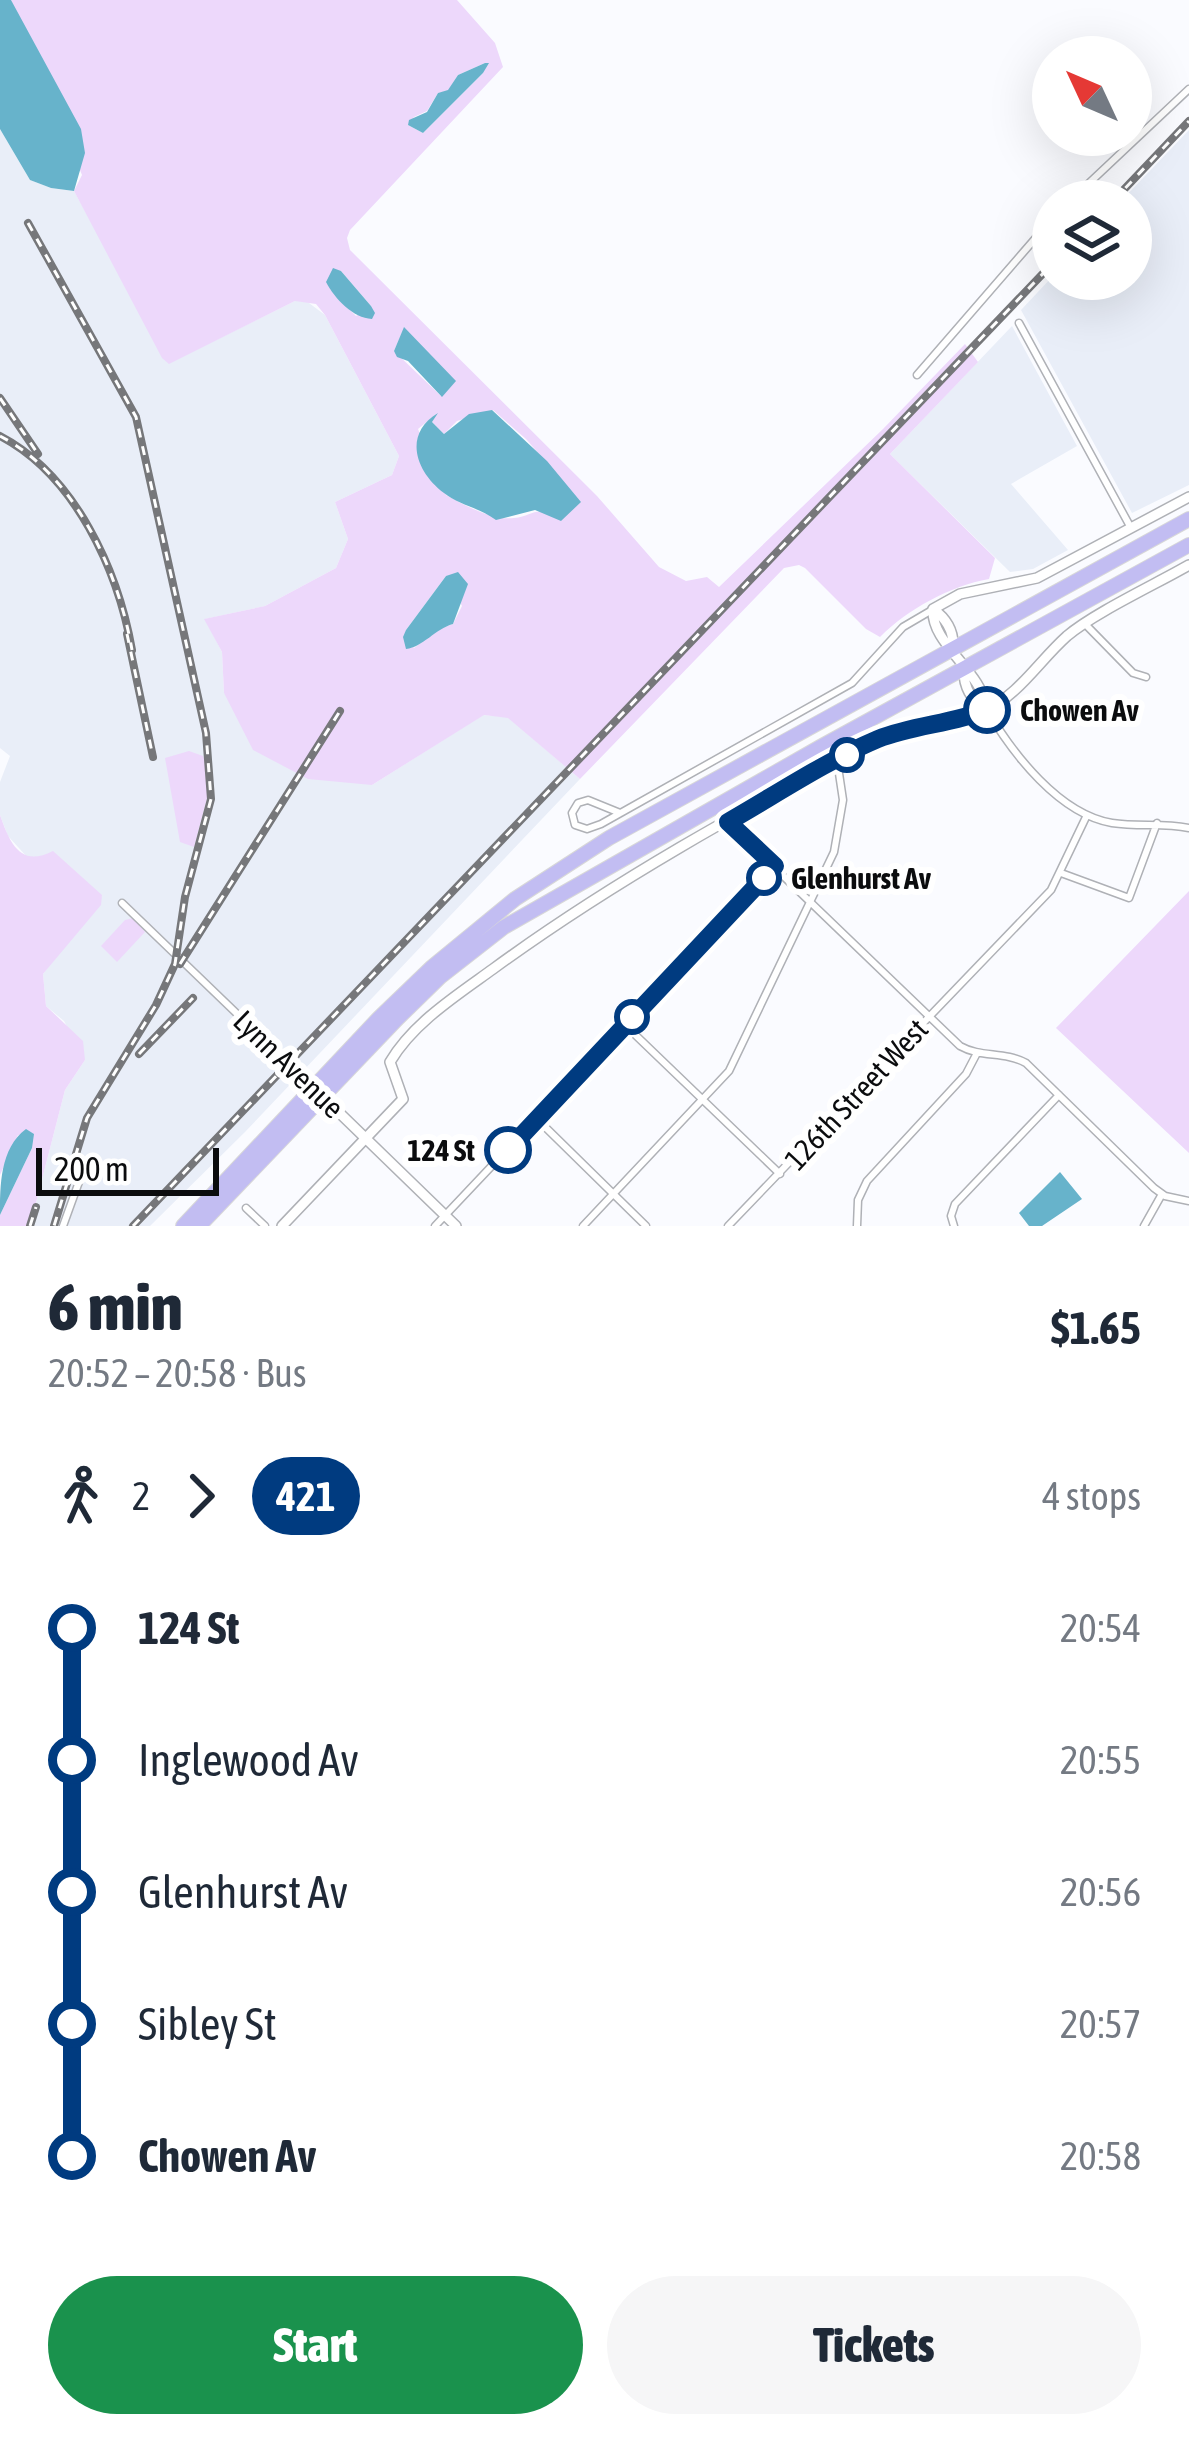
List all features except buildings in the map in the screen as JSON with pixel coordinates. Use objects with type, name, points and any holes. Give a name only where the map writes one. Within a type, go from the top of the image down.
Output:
[{"type":"highway","points":[[200,1226],[431,968],[515,899],[609,838],[1189,519]]},
{"type":"highway","points":[[183,1226],[440,977],[504,927],[1189,545]]},
{"type":"street","points":[[1092,180],[1189,89]]},
{"type":"street","points":[[917,375],[1032,242]]},
{"type":"street","points":[[1019,322],[1131,528]]},
{"type":"street","points":[[620,813],[588,800],[578,803],[572,813],[575,825],[587,829],[620,813],[852,683],[903,627],[933,609],[961,594],[1037,578],[1189,497]]},
{"type":"street","points":[[282,1226],[403,1099],[390,1061],[397,1049],[466,989],[549,927],[837,760],[902,730],[935,727],[987,710],[1022,686],[1069,634],[1189,565]]},
{"type":"street","points":[[933,609],[932,621],[964,668],[964,681],[976,704],[987,710],[1018,754],[1064,800],[1087,815],[1114,823],[1189,828]]},
{"type":"street","points":[[1086,625],[1133,673],[1146,677]]},
{"type":"street","points":[[583,1226],[729,1072],[811,902],[841,828],[843,800],[837,760]]},
{"type":"street","name":"126th Street West","points":[[728,1226],[1051,890],[1087,815]]},
{"type":"street","points":[[728,822],[960,1046],[976,1053],[1014,1057],[1162,1194],[1189,1201]]},
{"type":"street","points":[[1059,872],[1129,898],[1157,823]]},
{"type":"street","points":[[435,1226],[775,866]]},
{"type":"street","name":"Lynn Avenue","points":[[122,903],[456,1226]]},
{"type":"street","points":[[625,1025],[780,1174]]},
{"type":"street","points":[[857,1226],[858,1200],[873,1171],[966,1074],[976,1053]]},
{"type":"street","points":[[954,1226],[955,1204],[1059,1095]]},
{"type":"street","points":[[537,1119],[646,1226]]},
{"type":"street","points":[[63,1226],[84,1168]]},
{"type":"street","points":[[1144,1226],[1162,1194]]},
{"type":"street","points":[[246,1208],[265,1226]]},
{"type":"shaded area","points":[[11,0],[457,0],[495,43],[503,67],[350,230],[350,250],[597,496],[659,567],[686,581],[707,577],[719,587],[965,344],[978,362],[890,454],[995,558],[989,579],[930,600],[880,637],[805,568],[784,568],[580,779],[508,718],[484,715],[372,785],[308,779],[253,750],[224,693],[222,652],[204,619],[265,606],[336,568],[348,539],[335,502],[392,475],[399,456],[316,304],[295,301],[169,364],[162,358],[74,191],[82,175]],"holes":[[[485,63],[483,73],[423,133],[408,125],[427,111],[438,93],[448,91],[458,75]],[[341,271],[371,306],[356,316],[330,289]],[[404,328],[455,381],[441,396],[394,351]],[[493,410],[526,439],[571,491],[552,514],[506,518],[470,507],[446,495],[418,429],[435,415],[432,422],[444,434],[457,421]],[[446,576],[462,606],[453,624],[414,648],[406,630]]]},
{"type":"shaded area","points":[[0,129],[30,180],[74,191],[169,363],[305,300],[325,315],[399,456],[392,475],[335,502],[348,539],[336,568],[265,606],[205,619],[222,652],[224,693],[372,785],[483,715],[508,717],[580,779],[150,1226],[30,1226],[65,1090],[85,1060],[64,1021],[46,1006],[43,974],[102,896],[53,852],[36,860],[28,858],[8,836],[0,815],[0,782],[10,756],[0,748]]},
{"type":"shaded area","points":[[1189,130],[1189,485],[1132,513],[1021,310],[1032,298],[1152,300],[1152,180],[1141,180]]},
{"type":"shaded area","points":[[1012,326],[1077,446],[1011,484],[1068,550],[1033,569],[1010,572],[890,454]]},
{"type":"shaded area","points":[[189,751],[203,756],[212,779],[194,847],[180,842],[165,758]]},
{"type":"shaded area","points":[[0,815],[18,850],[32,856],[53,851],[102,895],[101,905],[43,974],[46,1006],[83,1041],[85,1060],[65,1090],[30,1226],[0,1226],[0,1215],[32,1148],[18,1135],[0,1175]]},
{"type":"shaded area","points":[[1189,891],[1189,1153],[1056,1028]]},
{"type":"shaded area","points":[[133,918],[145,932],[117,962],[101,946],[125,920]]},
{"type":"water","points":[[0,0],[11,0],[81,129],[85,153],[74,191],[30,180],[0,129]]},
{"type":"water","points":[[489,63],[483,73],[423,133],[408,125],[427,112],[438,93],[448,90],[458,75]]},
{"type":"water","points":[[333,268],[371,306],[372,319],[351,311],[334,295],[326,282]]},
{"type":"water","points":[[404,327],[456,381],[442,397],[408,361],[397,357],[394,351]]},
{"type":"water","points":[[492,410],[547,461],[581,502],[561,521],[535,510],[496,520],[450,497],[426,474],[417,442],[427,422],[438,413],[432,422],[444,434],[469,414]]},
{"type":"water","points":[[458,572],[468,584],[453,624],[406,649],[406,630],[446,576]]},
{"type":"water","points":[[26,1129],[34,1134],[32,1148],[0,1215],[6,1157]]},
{"type":"water","points":[[1060,1172],[1082,1199],[1042,1226],[1029,1226],[1019,1213]]},
{"type":"railway","points":[[1133,180],[1189,121]]},
{"type":"railway","points":[[28,223],[136,417],[206,733],[211,799],[185,897],[175,964],[156,1005],[87,1118],[54,1226]]},
{"type":"railway","points":[[133,1226],[1032,285]]},
{"type":"railway","points":[[0,398],[38,454]]},
{"type":"railway","points":[[0,436],[50,475],[89,528],[116,588],[132,650]]},
{"type":"railway","points":[[127,634],[153,757]]},
{"type":"railway","points":[[180,964],[340,711]]},
{"type":"railway","points":[[139,1054],[193,998]]},
{"type":"railway","points":[[30,1226],[36,1207]]},
{"type":"bus line","name":"421","points":[[508,1150],[775,866],[728,822],[875,740],[987,710]]},
{"type":"place","name":"Chowen Av","points":[[987,710]]},
{"type":"place","name":"Glenhurst Av","points":[[764,878]]},
{"type":"place","name":"124 St","points":[[508,1150]]}]
